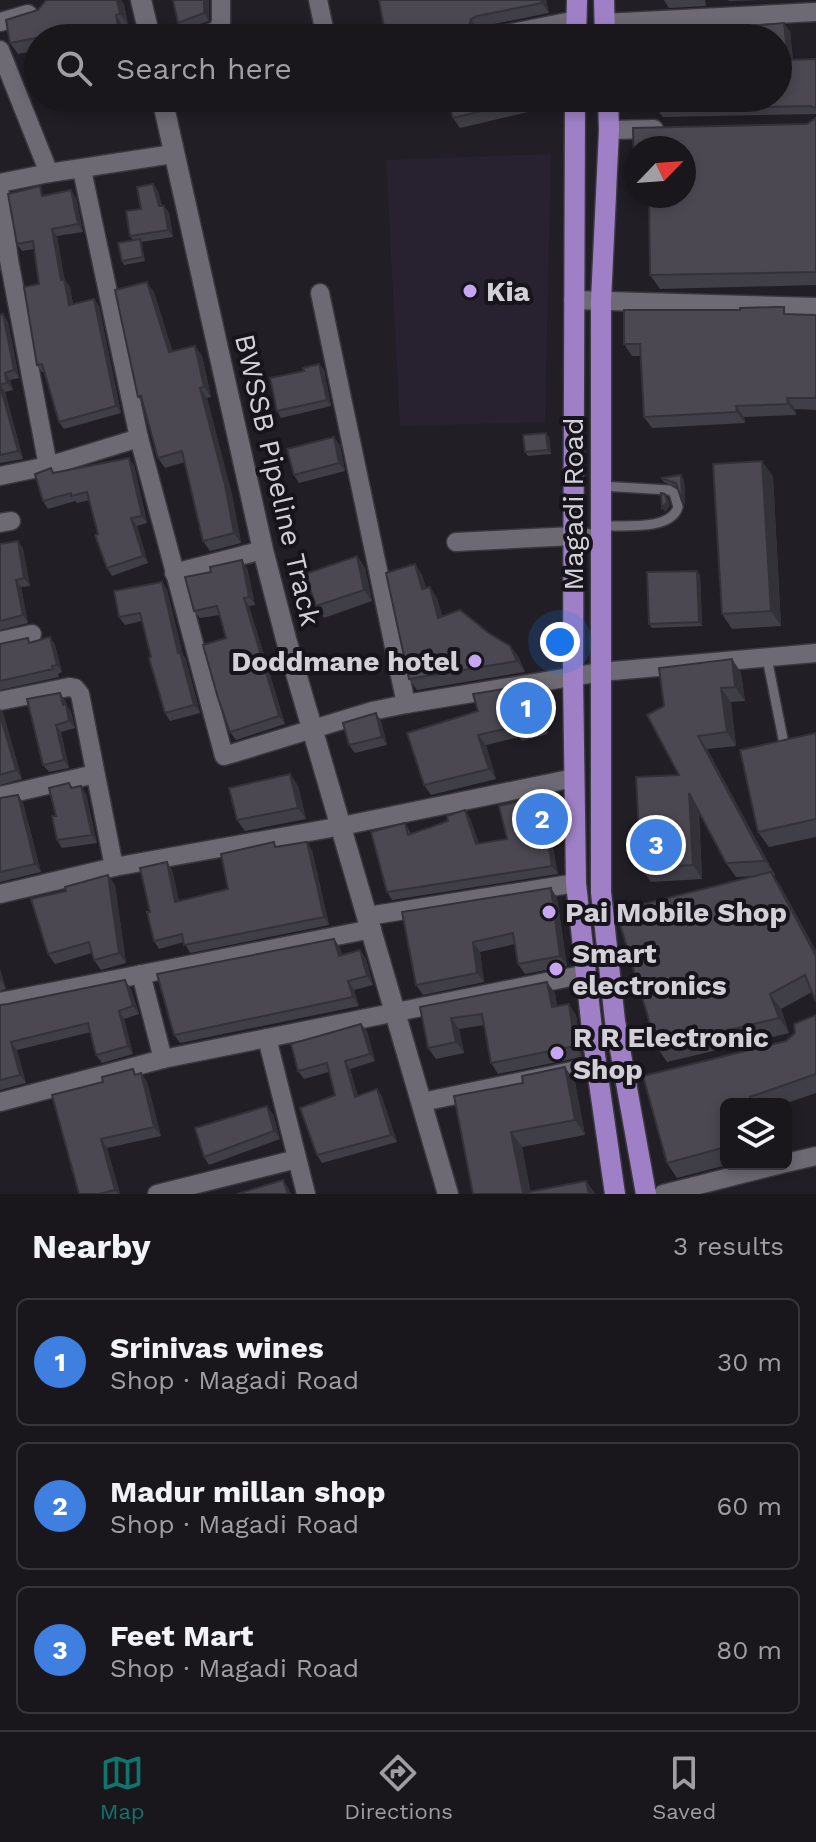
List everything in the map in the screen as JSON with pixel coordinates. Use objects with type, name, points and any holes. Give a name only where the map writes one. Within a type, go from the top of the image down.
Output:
[{"type":"main road","points":[[604,0],[604,24]]},
{"type":"main road","name":"Magadi Road","points":[[575,112],[573,676],[576,883],[596,1066],[615,1194]]},
{"type":"main road","name":"Magadi Road","points":[[608,112],[601,301],[601,892],[615,1021],[634,1082],[646,1194]]},
{"type":"street","points":[[141,0],[147,24]]},
{"type":"street","points":[[220,24],[221,0]]},
{"type":"street","points":[[318,0],[323,24]]},
{"type":"street","points":[[0,22],[42,10]]},
{"type":"street","points":[[682,24],[816,12]]},
{"type":"street","points":[[553,24],[577,19]]},
{"type":"street","points":[[0,50],[24,110]]},
{"type":"street","points":[[25,112],[49,173]]},
{"type":"street","name":"BWSSB Pipeline Track","points":[[165,112],[263,550],[448,1194]]},
{"type":"street","points":[[609,130],[673,129]]},
{"type":"street","points":[[0,183],[173,154]]},
{"type":"street","points":[[82,170],[139,438],[224,756],[372,711],[406,704],[601,672],[816,653]]},
{"type":"street","points":[[0,194],[9,260],[48,466]]},
{"type":"street","points":[[320,293],[406,704]]},
{"type":"street","points":[[573,300],[816,307]]},
{"type":"street","points":[[0,476],[48,466],[139,438]]},
{"type":"street","points":[[456,542],[601,533]]},
{"type":"street","points":[[174,573],[263,550]]},
{"type":"street","points":[[0,641],[32,634]]},
{"type":"street","points":[[0,701],[69,687],[80,694],[114,867]]},
{"type":"street","points":[[0,796],[95,774]]},
{"type":"street","points":[[0,894],[114,867],[342,826],[574,778]]},
{"type":"street","points":[[0,1002],[370,923],[576,883]]},
{"type":"street","points":[[141,974],[163,1059]]},
{"type":"street","points":[[0,1102],[163,1059],[586,974]]},
{"type":"street","points":[[267,1038],[306,1194]]},
{"type":"street","points":[[422,1102],[596,1066]]},
{"type":"street","points":[[792,1162],[816,1156]]},
{"type":"street","points":[[157,1194],[297,1159]]},
{"type":"street","points":[[663,1194],[760,1170]]},
{"type":"lane","points":[[601,486],[669,490],[674,493],[678,507],[671,519],[661,524],[601,533]]},
{"type":"lane","points":[[767,658],[785,749]]},
{"type":"shaded area","name":"Kia","points":[[551,154],[545,422],[400,426],[386,160]]},
{"type":"building","points":[[46,0],[117,0],[120,14],[116,15],[118,24],[24,24],[24,40],[10,43],[6,20],[38,10]]},
{"type":"building","points":[[173,0],[204,0],[204,13],[178,23]]},
{"type":"building","points":[[379,0],[541,0],[542,3],[477,16],[470,24],[383,24]]},
{"type":"building","points":[[816,59],[816,108],[792,106],[792,60]]},
{"type":"building","points":[[451,112],[478,112],[453,118]]},
{"type":"building","points":[[816,118],[816,272],[650,275],[649,208],[696,208],[696,136],[633,136],[633,128],[807,124]]},
{"type":"building","points":[[153,184],[159,206],[164,206],[168,230],[130,236],[126,211],[141,209],[137,187]]},
{"type":"building","points":[[40,186],[42,196],[71,190],[78,224],[52,229],[61,280],[64,279],[69,305],[94,299],[116,406],[59,422],[42,364],[37,365],[24,287],[39,284],[33,241],[17,244],[8,194]]},
{"type":"building","points":[[140,239],[143,257],[122,261],[118,243]]},
{"type":"building","points":[[147,282],[169,352],[195,346],[204,387],[200,388],[234,533],[203,541],[182,451],[158,458],[141,396],[138,397],[115,290]]},
{"type":"building","points":[[784,307],[784,314],[816,315],[816,398],[787,398],[788,404],[736,406],[737,412],[644,417],[640,344],[624,344],[624,310]]},
{"type":"building","points":[[3,314],[14,370],[5,373],[7,383],[0,384],[0,315]]},
{"type":"building","points":[[319,364],[327,400],[277,411],[270,378],[304,371],[303,368]]},
{"type":"building","points":[[0,385],[18,451],[0,455]]},
{"type":"building","points":[[546,433],[548,450],[525,452],[523,435]]},
{"type":"building","points":[[334,437],[339,463],[294,475],[287,449]]},
{"type":"building","points":[[129,458],[142,516],[131,518],[143,556],[107,568],[95,535],[98,534],[87,492],[43,501],[35,474],[51,468],[53,473]]},
{"type":"building","points":[[762,461],[771,611],[722,614],[713,464]]},
{"type":"building","points":[[681,475],[682,501],[676,483],[661,478]]},
{"type":"building","points":[[661,493],[665,494],[667,502],[662,508]]},
{"type":"building","points":[[18,541],[24,578],[16,580],[23,615],[0,621],[0,544]]},
{"type":"building","points":[[357,556],[364,590],[316,606],[305,574]]},
{"type":"building","points":[[242,560],[249,597],[244,598],[279,716],[230,732],[203,645],[226,638],[217,606],[194,611],[185,577],[211,572],[210,567]]},
{"type":"building","points":[[415,564],[422,589],[430,587],[438,618],[460,610],[510,646],[517,661],[409,679],[386,573]]},
{"type":"building","points":[[697,571],[699,622],[649,624],[647,572]]},
{"type":"building","points":[[162,582],[194,705],[165,713],[140,613],[119,617],[114,591]]},
{"type":"building","points":[[50,637],[57,665],[52,666],[53,669],[0,681],[0,644],[28,638],[29,643]]},
{"type":"building","points":[[732,659],[735,687],[721,688],[727,732],[698,736],[765,861],[726,863],[689,793],[693,865],[641,868],[636,777],[679,775],[647,715],[664,706],[659,668]]},
{"type":"building","points":[[528,685],[541,724],[478,735],[489,769],[424,785],[407,733],[478,711],[473,694]]},
{"type":"building","points":[[60,693],[69,721],[56,725],[64,760],[43,765],[27,699]]},
{"type":"building","points":[[376,713],[382,737],[349,745],[343,723]]},
{"type":"building","points":[[0,715],[16,770],[0,775]]},
{"type":"building","points":[[816,733],[816,819],[758,832],[740,750]]},
{"type":"building","points":[[290,774],[298,808],[237,820],[229,788]]},
{"type":"building","points":[[69,783],[71,788],[81,786],[92,835],[57,840],[52,816],[56,816],[49,788]]},
{"type":"building","points":[[18,795],[35,864],[0,872],[0,798]]},
{"type":"building","points":[[542,796],[550,829],[546,830],[552,866],[387,892],[371,832],[405,823],[408,835],[448,821],[447,816],[465,810],[476,844],[507,839],[499,806]]},
{"type":"building","points":[[274,842],[275,847],[307,842],[324,917],[184,945],[182,934],[154,941],[140,868],[167,862],[175,902],[228,889],[221,854]]},
{"type":"building","points":[[771,872],[816,956],[816,1002],[805,975],[770,994],[779,1018],[657,1047],[616,911]]},
{"type":"building","points":[[108,875],[119,953],[94,960],[89,942],[48,954],[31,899],[66,891],[65,887]]},
{"type":"building","points":[[551,888],[560,956],[518,964],[513,933],[473,942],[477,973],[416,985],[402,912]]},
{"type":"building","points":[[334,939],[339,956],[360,950],[367,976],[348,981],[353,997],[174,1035],[157,974]]},
{"type":"building","points":[[125,980],[133,1006],[119,1011],[128,1046],[96,1055],[88,1023],[11,1042],[20,1075],[0,1080],[0,1005]]},
{"type":"building","points":[[547,982],[552,1007],[569,1004],[575,1046],[491,1063],[482,1014],[451,1018],[456,1042],[428,1048],[420,1007]]},
{"type":"building","points":[[816,1015],[816,1074],[750,1098],[720,1098],[720,1149],[667,1163],[643,1076],[786,1041],[795,1033],[794,1024]]},
{"type":"building","points":[[361,1024],[370,1054],[345,1061],[355,1097],[377,1089],[391,1135],[317,1155],[300,1108],[335,1095],[327,1063],[298,1071],[291,1044]]},
{"type":"building","points":[[565,1067],[575,1120],[511,1132],[523,1193],[586,1181],[589,1194],[473,1194],[454,1096],[523,1083],[522,1076]]},
{"type":"building","points":[[133,1069],[135,1075],[141,1073],[154,1127],[101,1139],[115,1190],[79,1194],[52,1095],[103,1082],[102,1077]]},
{"type":"building","points":[[267,1106],[274,1131],[204,1157],[195,1128]]},
{"type":"building","points":[[283,1180],[288,1194],[237,1194]]},
{"type":"place","name":"Kia","points":[[470,291]]},
{"type":"place","name":"Doddmane hotel","points":[[475,661]]},
{"type":"place","name":"Srinivas wines","points":[[526,708]]},
{"type":"place","name":"Madur millan shop","points":[[542,819]]},
{"type":"place","name":"Feet Mart","points":[[656,845]]},
{"type":"place","name":"Pai Mobile Shop","points":[[549,912]]},
{"type":"place","name":"Smart electronics","points":[[556,969]]},
{"type":"place","name":"R R Electronic Shop","points":[[557,1053]]}]
